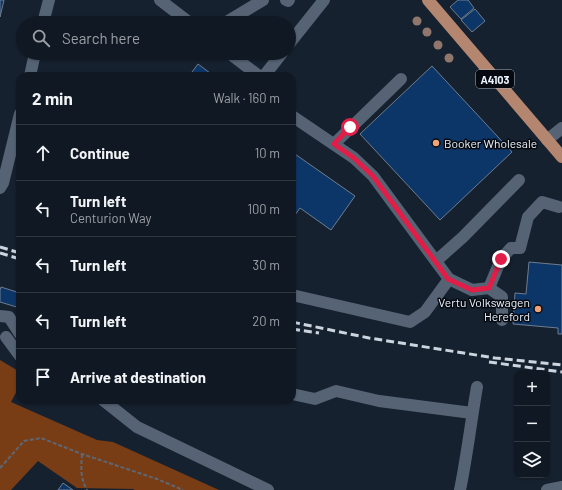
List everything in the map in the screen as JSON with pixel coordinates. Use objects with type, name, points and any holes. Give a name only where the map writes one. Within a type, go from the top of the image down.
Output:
[{"type":"main road","name":"A4103","points":[[428,0],[562,158]]},
{"type":"street","points":[[45,16],[49,0]]},
{"type":"street","points":[[160,0],[181,16]]},
{"type":"street","points":[[237,16],[263,0]]},
{"type":"street","points":[[286,0],[290,0]]},
{"type":"street","points":[[296,35],[324,0]]},
{"type":"street","points":[[31,72],[34,60]]},
{"type":"street","points":[[238,60],[253,72]]},
{"type":"street","points":[[267,72],[277,60]]},
{"type":"street","points":[[334,144],[401,79]]},
{"type":"street","points":[[296,119],[354,158],[373,176],[448,279],[472,290],[489,288],[502,297],[502,320]]},
{"type":"street","points":[[547,140],[562,128]]},
{"type":"street","points":[[0,188],[3,183],[16,130]]},
{"type":"street","points":[[436,261],[518,180]]},
{"type":"street","points":[[489,288],[501,259],[511,248],[520,248],[528,217],[542,202],[559,207]]},
{"type":"street","points":[[296,296],[410,322],[425,312],[448,279]]},
{"type":"street","points":[[0,316],[9,317],[16,328]]},
{"type":"street","points":[[3,338],[16,335]]},
{"type":"street","points":[[3,338],[16,352]]},
{"type":"street","points":[[460,490],[466,463],[472,413],[477,387]]},
{"type":"street","points":[[296,395],[314,398],[336,391],[379,401],[472,413]]},
{"type":"street","points":[[108,404],[137,427],[268,490]]},
{"type":"street","points":[[547,490],[562,487]]},
{"type":"path","points":[[0,468],[24,441],[41,438],[82,454],[157,479],[183,490]]},
{"type":"path","points":[[82,454],[81,471],[84,483],[88,490]]},
{"type":"shaded area","points":[[0,360],[16,370],[16,393],[11,402],[97,440],[113,442],[219,490],[77,488],[38,461],[11,490],[0,490]]},
{"type":"building","points":[[0,0],[4,0],[0,17]]},
{"type":"building","points":[[458,0],[468,0],[474,8],[461,19],[450,7]]},
{"type":"building","points":[[475,9],[485,21],[472,32],[461,20]]},
{"type":"building","points":[[198,64],[209,72],[192,72]]},
{"type":"building","name":"Booker Wholesale","points":[[432,66],[512,152],[440,220],[360,134]]},
{"type":"building","points":[[296,155],[355,196],[331,230],[300,208],[296,214]]},
{"type":"building","name":"Vertu Volkswagen Hereford","points":[[529,262],[562,265],[562,334],[558,334],[558,328],[513,324],[515,293],[526,294]]},
{"type":"building","points":[[1,287],[16,292],[16,307],[0,302]]},
{"type":"building","points":[[63,483],[73,490],[58,490]]},
{"type":"railway","points":[[0,247],[16,252]]},
{"type":"railway","points":[[0,253],[16,258]]},
{"type":"railway","points":[[296,323],[369,338],[495,358],[562,365]]},
{"type":"railway","points":[[296,330],[319,333]]},
{"type":"railway","points":[[489,362],[562,372]]},
{"type":"place","name":"Booker Wholesale","points":[[436,143]]},
{"type":"place","name":"Vertu Volkswagen Hereford","points":[[538,309]]},
{"type":"route","points":[[350,127],[334,144],[354,158],[373,176],[448,279],[472,290],[489,288],[501,259]]}]
